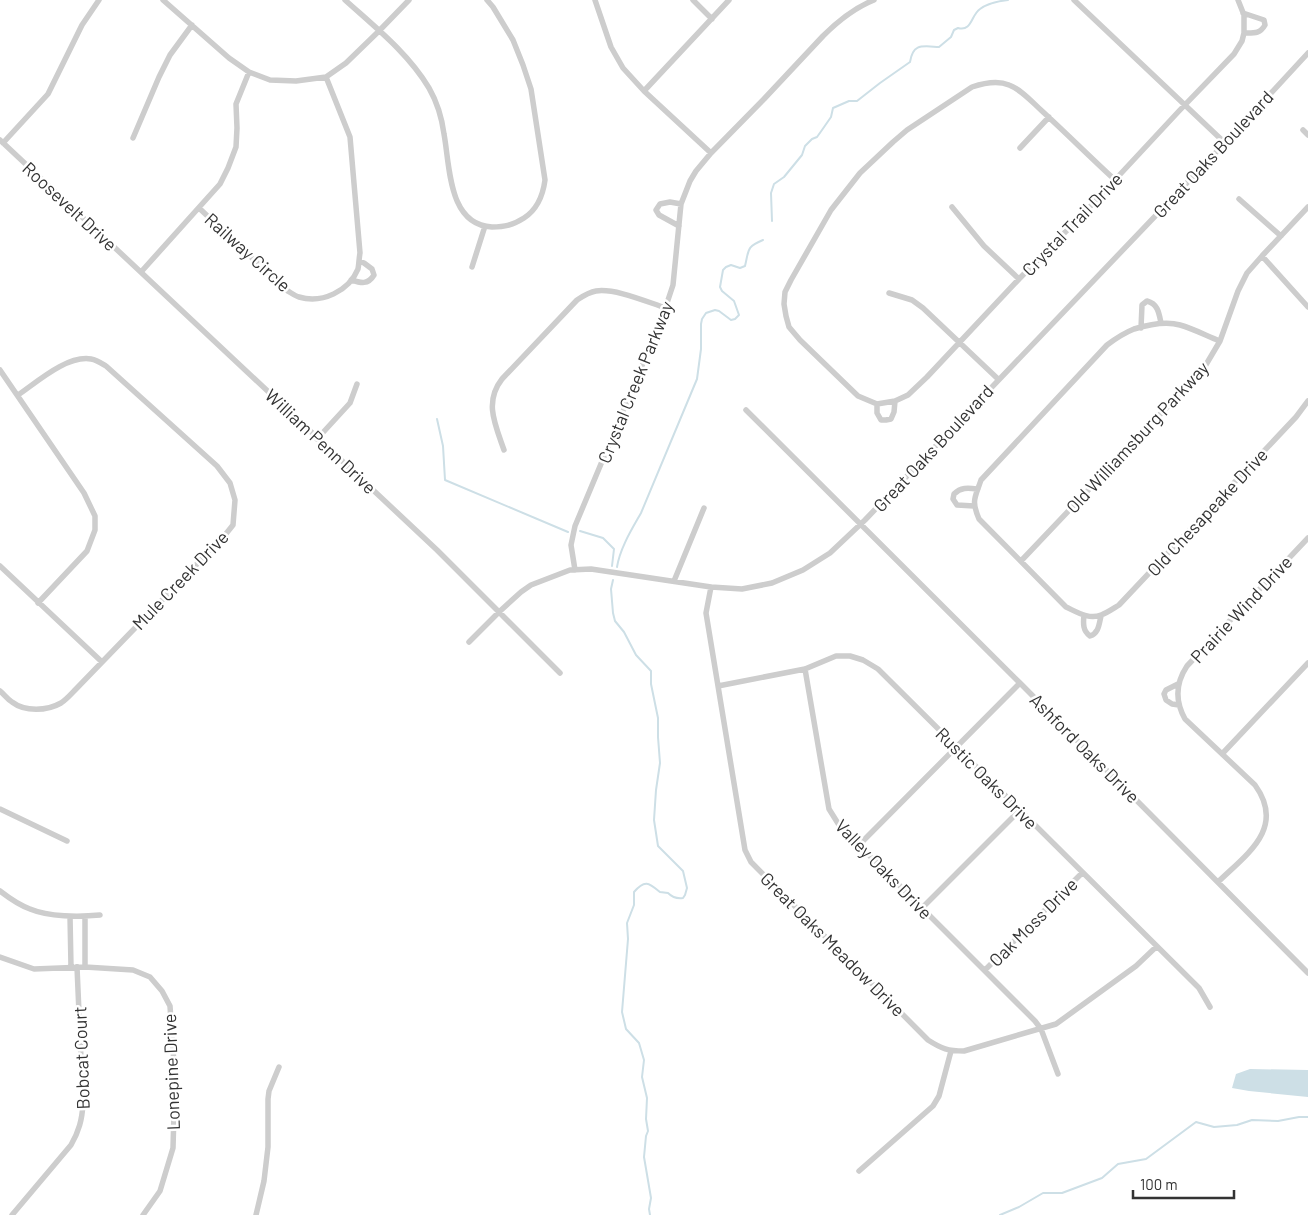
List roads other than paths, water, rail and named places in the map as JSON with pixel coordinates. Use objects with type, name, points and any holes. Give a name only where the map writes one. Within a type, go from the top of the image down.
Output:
[{"type":"street","points":[[2,142],[48,94],[82,24],[99,0]]},
{"type":"street","points":[[163,0],[249,72],[270,80],[296,81],[326,77],[346,63],[409,0]]},
{"type":"street","points":[[345,0],[402,52],[419,72],[430,90],[439,111],[453,193],[459,206],[478,224],[502,227],[515,224],[529,215],[543,193],[545,180],[531,89],[513,40],[487,0]]},
{"type":"street","points":[[595,0],[610,47],[624,68],[644,91],[711,153]]},
{"type":"street","points":[[693,0],[712,19]]},
{"type":"street","points":[[644,91],[729,0]]},
{"type":"street","name":"Crystal Creek Parkway","points":[[575,570],[571,545],[575,526],[666,308],[673,285],[681,204],[693,176],[711,153],[833,26],[854,10],[874,0]]},
{"type":"street","points":[[1074,0],[1225,143]]},
{"type":"street","points":[[1238,0],[1243,13],[1244,33],[1261,31],[1265,25],[1264,20],[1243,13]]},
{"type":"street","points":[[134,138],[159,77],[170,56],[192,25]]},
{"type":"street","name":"Crystal Trail Drive","points":[[895,402],[908,395],[1066,232],[1234,54],[1242,41],[1244,33]]},
{"type":"street","name":"Great Oaks Boulevard","points":[[469,642],[521,592],[531,585],[570,570],[591,569],[711,587],[742,589],[772,583],[804,570],[830,553],[860,525],[1225,143],[1308,53]]},
{"type":"street","points":[[141,272],[220,184],[236,147],[236,104],[249,72]]},
{"type":"street","points":[[326,77],[350,137],[360,253],[358,268],[351,280]]},
{"type":"street","points":[[877,404],[876,413],[881,420],[891,418],[895,402],[877,404],[851,391],[800,340],[790,327],[784,304],[785,292],[790,280],[831,210],[860,173],[907,130],[972,87],[989,82],[997,82],[1009,84],[1024,94],[1115,180]]},
{"type":"street","points":[[1020,148],[1049,117]]},
{"type":"street","points":[[1303,130],[1308,135]]},
{"type":"street","name":"Roosevelt Drive","points":[[2,142],[141,272]]},
{"type":"street","points":[[1239,199],[1281,236]]},
{"type":"street","points":[[679,226],[659,215],[656,210],[660,204],[670,202],[681,204]]},
{"type":"street","points":[[952,207],[984,246],[1019,279]]},
{"type":"street","name":"Railway Circle","points":[[199,208],[286,290],[299,297],[315,300],[340,291],[351,280],[365,283],[374,275],[372,269],[359,261]]},
{"type":"street","name":"Old Williamsburg Parkway","points":[[1021,562],[1204,368],[1220,341],[1238,291],[1247,273],[1308,208]]},
{"type":"street","points":[[472,267],[485,226]]},
{"type":"street","points":[[1262,256],[1308,307]]},
{"type":"street","name":"William Penn Drive","points":[[141,272],[437,550],[560,673]]},
{"type":"street","points":[[504,450],[492,407],[494,392],[502,379],[578,300],[595,291],[611,291],[666,308]]},
{"type":"street","points":[[889,293],[917,303],[998,379]]},
{"type":"street","points":[[1141,328],[1142,305],[1147,302],[1153,303],[1157,307],[1161,323]]},
{"type":"street","points":[[1101,616],[1089,617],[1066,607],[980,519],[974,506],[974,500],[981,480],[1107,345],[1122,335],[1134,329],[1170,323],[1180,325],[1220,341]]},
{"type":"street","name":"Mule Creek Drive","points":[[0,690],[12,702],[31,709],[46,709],[61,702],[76,689],[225,535],[232,525],[235,500],[230,483],[217,466],[106,366],[98,361],[90,359],[75,360],[58,367],[18,395]]},
{"type":"street","points":[[0,370],[84,493],[95,516],[95,530],[87,550],[38,603]]},
{"type":"street","points":[[317,438],[350,403],[357,384]]},
{"type":"street","name":"Old Chesapeake Drive","points":[[1084,615],[1086,633],[1090,636],[1094,635],[1099,628],[1101,616],[1119,605],[1296,417],[1308,401]]},
{"type":"street","name":"Ashford Oaks Drive","points":[[746,410],[1308,973]]},
{"type":"street","points":[[974,506],[957,505],[953,499],[954,494],[958,489],[978,488]]},
{"type":"street","points":[[674,581],[704,508]]},
{"type":"street","name":"Prairie Wind Drive","points":[[1218,882],[1253,849],[1260,839],[1266,817],[1265,803],[1255,785],[1185,719],[1178,704],[1178,684],[1187,666],[1308,538]]},
{"type":"street","points":[[0,566],[102,662]]},
{"type":"street","name":"Great Oaks Meadow Drive","points":[[711,587],[706,613],[745,850],[751,862],[928,1040],[939,1047],[951,1051]]},
{"type":"street","name":"Rustic Oaks Drive","points":[[718,686],[805,669],[836,656],[850,656],[863,660],[878,669],[1199,988],[1210,1007]]},
{"type":"street","points":[[1222,754],[1308,663]]},
{"type":"street","name":"Valley Oaks Drive","points":[[805,669],[829,809],[839,825],[1041,1028]]},
{"type":"street","points":[[859,845],[1020,683]]},
{"type":"street","name":"Prairie Wind Drive","points":[[1178,684],[1166,690],[1164,694],[1166,700],[1172,704],[1178,704]]},
{"type":"street","points":[[0,809],[68,841]]},
{"type":"street","points":[[922,908],[1020,810]]},
{"type":"street","name":"Oak Moss Drive","points":[[985,970],[1082,873]]},
{"type":"street","points":[[0,891],[11,900],[31,910],[70,916],[100,914]]},
{"type":"street","name":"Bobcat Court","points":[[12,1215],[71,1145],[78,1132],[82,1118],[83,1104],[70,916]]},
{"type":"street","points":[[85,916],[85,967]]},
{"type":"street","points":[[859,1171],[933,1106],[940,1096],[951,1051],[964,1051],[1056,1024],[1136,966],[1156,947]]},
{"type":"street","name":"Lonepine Drive","points":[[0,958],[34,970],[74,967],[133,970],[150,977],[162,991],[170,1006],[175,1078],[173,1148],[160,1191],[142,1215]]},
{"type":"street","points":[[1041,1028],[1058,1074]]},
{"type":"street","points":[[256,1215],[264,1181],[268,1147],[269,1090],[279,1067]]},
{"type":"waterway","points":[[772,221],[771,193],[774,184],[784,177],[802,155],[805,146],[817,137],[831,117],[833,108],[849,101],[857,101],[910,62],[913,51],[919,47],[939,47],[951,37],[954,30],[966,28],[977,12],[983,7],[1008,0]]},
{"type":"waterway","points":[[617,567],[624,546],[641,513],[697,379],[702,319],[706,313],[715,310],[731,320],[739,315],[734,301],[720,287],[723,270],[731,265],[740,268],[745,266],[751,247],[763,240]]},
{"type":"waterway","points":[[437,419],[443,446],[445,480],[568,532]]},
{"type":"waterway","points":[[580,531],[603,538],[614,549],[612,566]]},
{"type":"waterway","points":[[613,580],[611,589],[615,621],[624,632],[636,655],[651,671],[651,684],[658,718],[660,763],[654,820],[658,846],[683,871],[687,888],[683,898],[678,898],[668,893],[660,892],[650,885],[641,885],[634,892],[634,905],[627,923],[628,939],[622,1012],[626,1029],[639,1043],[644,1060],[642,1077],[647,1098],[646,1119],[648,1131],[644,1157],[651,1198],[650,1215]]},
{"type":"waterway","points":[[1000,1215],[1019,1207],[1043,1193],[1062,1193],[1102,1178],[1118,1164],[1146,1159],[1196,1122],[1214,1127],[1237,1125],[1252,1120],[1278,1121],[1308,1117]]}]
